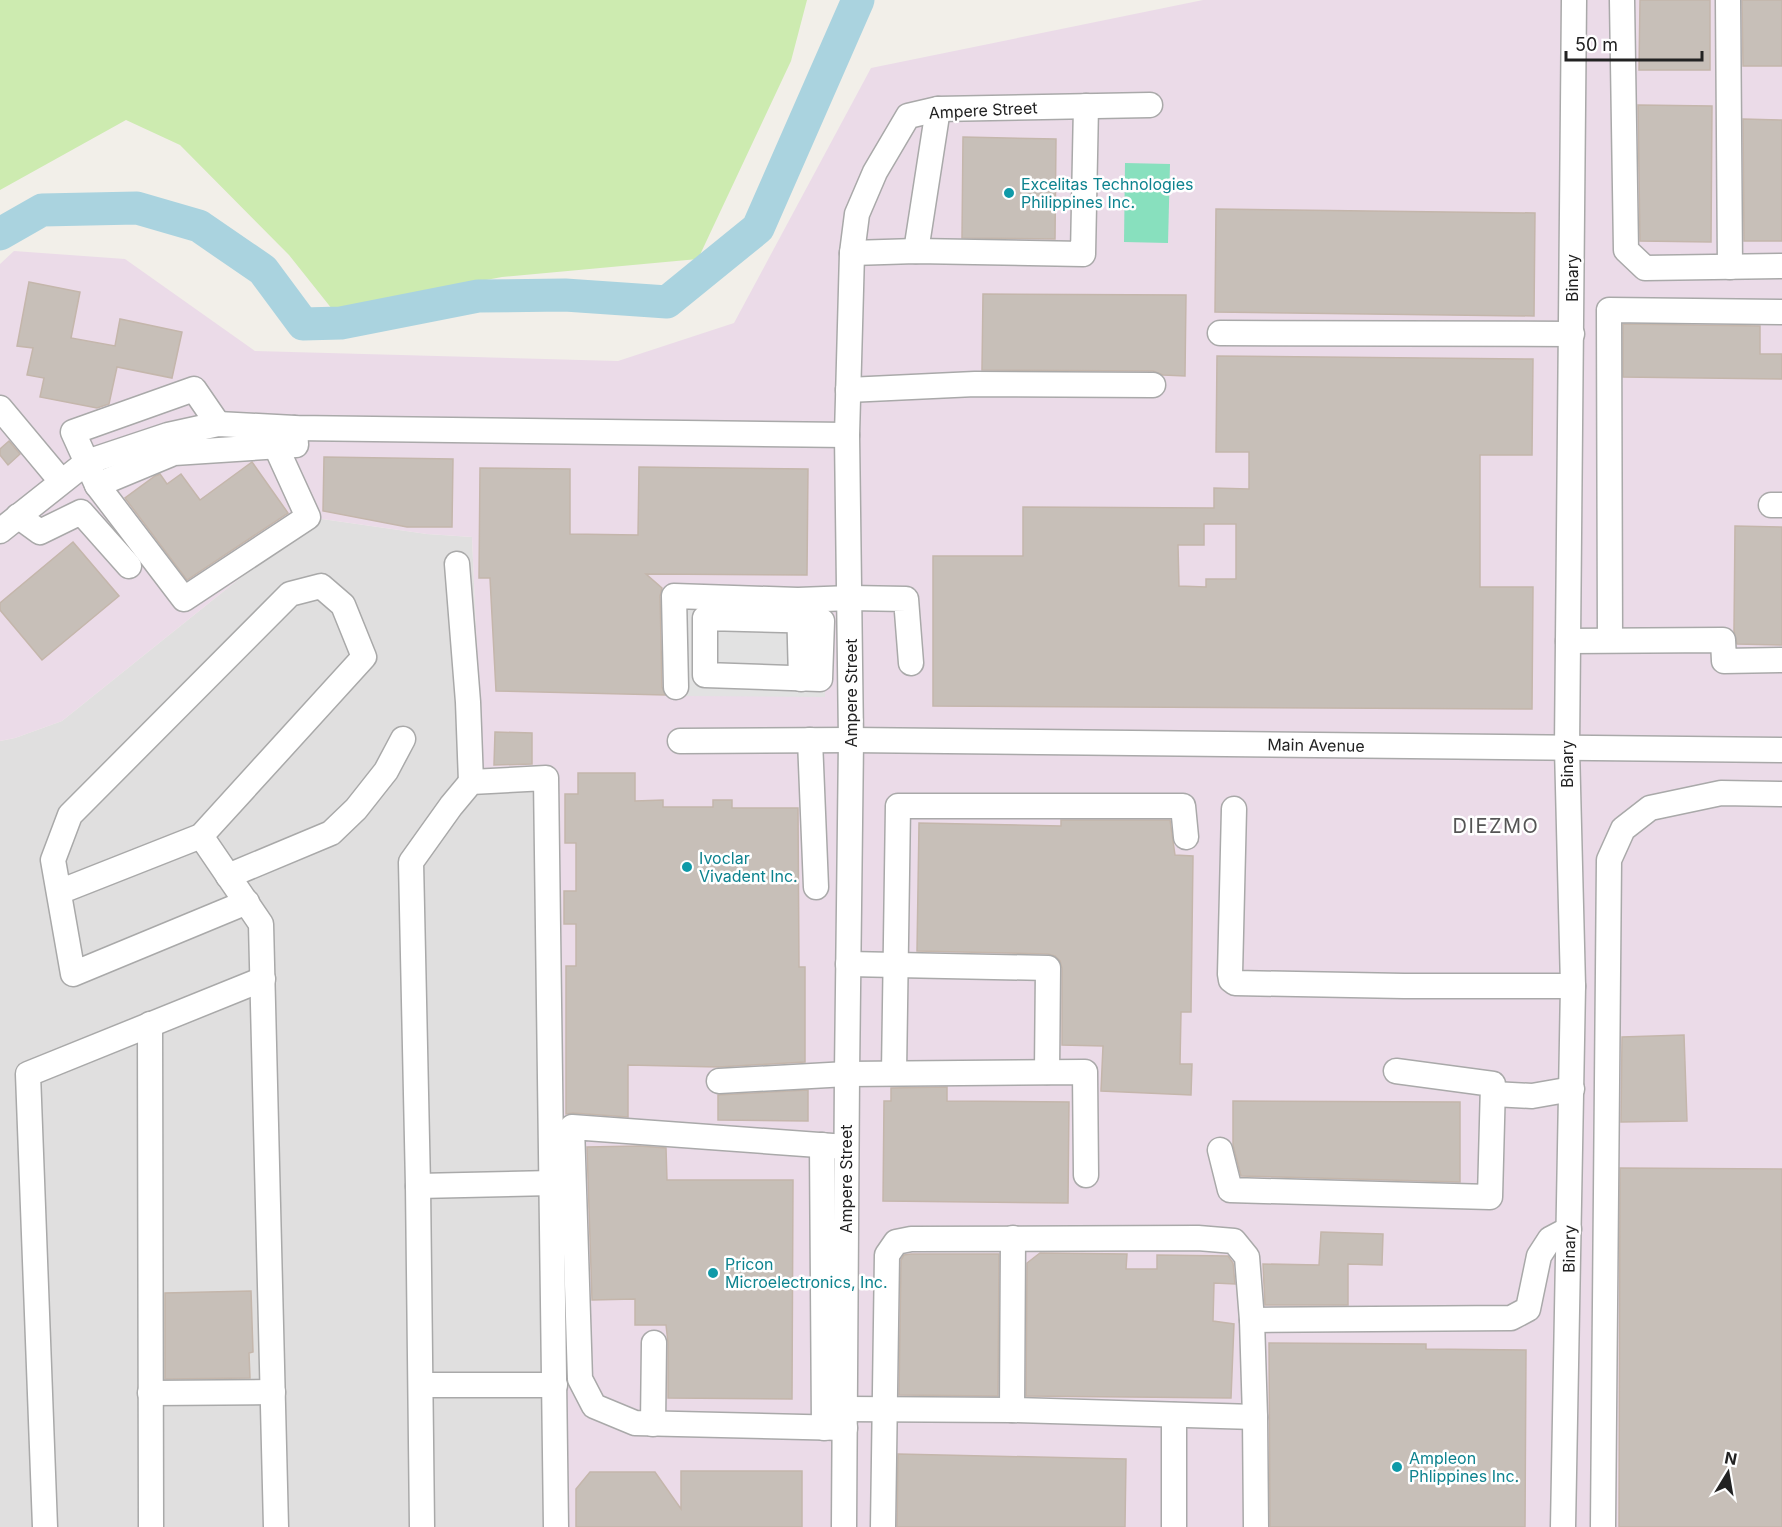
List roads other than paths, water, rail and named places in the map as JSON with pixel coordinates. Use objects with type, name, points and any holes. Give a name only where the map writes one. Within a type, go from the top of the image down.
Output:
[{"type":"street","name":"Binary","points":[[1563,1527],[1573,986],[1567,748],[1574,0]]},
{"type":"street","points":[[1622,0],[1626,250],[1645,268],[1782,266]]},
{"type":"street","points":[[1728,0],[1730,267]]},
{"type":"street","name":"Ampere Street","points":[[844,1527],[838,1422],[846,1147],[851,740],[851,598],[847,435],[852,253],[857,214],[875,172],[908,116],[938,109],[1150,105]]},
{"type":"street","points":[[852,253],[916,251],[1083,254],[1086,106]]},
{"type":"street","points":[[916,251],[938,109]]},
{"type":"street","points":[[1610,640],[1609,310],[1782,312]]},
{"type":"street","points":[[1220,333],[1572,334]]},
{"type":"street","points":[[848,390],[975,384],[1153,385]]},
{"type":"street","points":[[218,424],[194,389],[73,432],[97,484],[184,599],[308,517],[276,447]]},
{"type":"street","points":[[0,408],[61,481]]},
{"type":"street","points":[[9,523],[87,462],[168,435],[218,424],[295,428],[847,435]]},
{"type":"street","points":[[97,484],[174,453],[296,445],[295,428]]},
{"type":"street","points":[[9,523],[40,532],[81,512],[129,566]]},
{"type":"street","points":[[422,1527],[411,862],[471,782],[468,702],[457,564]]},
{"type":"street","points":[[59,892],[201,837],[364,657],[343,605],[321,586],[290,594],[70,815],[53,860],[73,974],[247,902]]},
{"type":"street","points":[[676,687],[674,596],[799,610]]},
{"type":"street","points":[[799,610],[801,679],[705,675],[705,618],[799,610],[851,598],[906,599],[911,663]]},
{"type":"street","points":[[1568,641],[1723,640],[1724,661],[1782,660]]},
{"type":"street","points":[[228,876],[331,833],[356,809],[386,771],[403,739]]},
{"type":"street","points":[[810,740],[816,887]]},
{"type":"street","name":"Main Avenue","points":[[680,741],[851,740],[1782,750]]},
{"type":"street","points":[[471,782],[546,778],[556,1527]]},
{"type":"street","points":[[1603,1527],[1609,860],[1623,829],[1650,808],[1721,793],[1782,794]]},
{"type":"street","points":[[894,1073],[898,806],[1184,806],[1186,837]]},
{"type":"street","points":[[1234,809],[1230,974],[1235,983],[1573,986]]},
{"type":"street","points":[[201,837],[261,924],[276,1527]]},
{"type":"street","points":[[848,964],[1048,968],[1047,1072]]},
{"type":"street","points":[[45,1527],[28,1074],[263,979]]},
{"type":"street","points":[[150,1024],[151,1527]]},
{"type":"street","points":[[1220,1150],[1230,1190],[1490,1197],[1493,1084],[1396,1071]]},
{"type":"street","points":[[719,1081],[846,1074],[1085,1072],[1086,1175]]},
{"type":"street","points":[[1493,1094],[1532,1096],[1572,1089]]},
{"type":"street","points":[[846,1147],[572,1127],[580,1379],[594,1406],[635,1423],[653,1424],[838,1422],[886,1410],[1012,1410],[1255,1417]]},
{"type":"street","points":[[822,1145],[838,1422]]},
{"type":"street","points":[[418,1186],[552,1183]]},
{"type":"street","points":[[1252,1320],[1511,1318],[1528,1309],[1539,1256],[1550,1239],[1569,1229]]},
{"type":"street","points":[[1012,1410],[1014,1238]]},
{"type":"street","points":[[883,1527],[888,1255],[896,1242],[910,1239],[1014,1238],[1198,1238],[1233,1241],[1247,1257],[1252,1320],[1256,1527]]},
{"type":"street","points":[[653,1424],[654,1343]]},
{"type":"street","points":[[421,1385],[555,1385]]},
{"type":"street","points":[[150,1393],[273,1392]]},
{"type":"street","points":[[1174,1415],[1174,1527]]},
{"type":"waterway","points":[[0,234],[42,210],[137,208],[199,226],[263,270],[303,324],[341,323],[478,296],[565,295],[667,302],[758,228],[858,0]]},
{"type":"place","name":"Excelitas Technologies Philippines Inc.","points":[[1009,193]]},
{"type":"place","name":"Ivoclar Vivadent Inc.","points":[[687,867]]},
{"type":"place","name":"Pricon Microelectronics, Inc.","points":[[713,1273]]},
{"type":"place","name":"Ampleon Phlippines Inc.","points":[[1397,1467]]},
{"type":"district","name":"DIEZMO","points":[[1496,826]]}]
